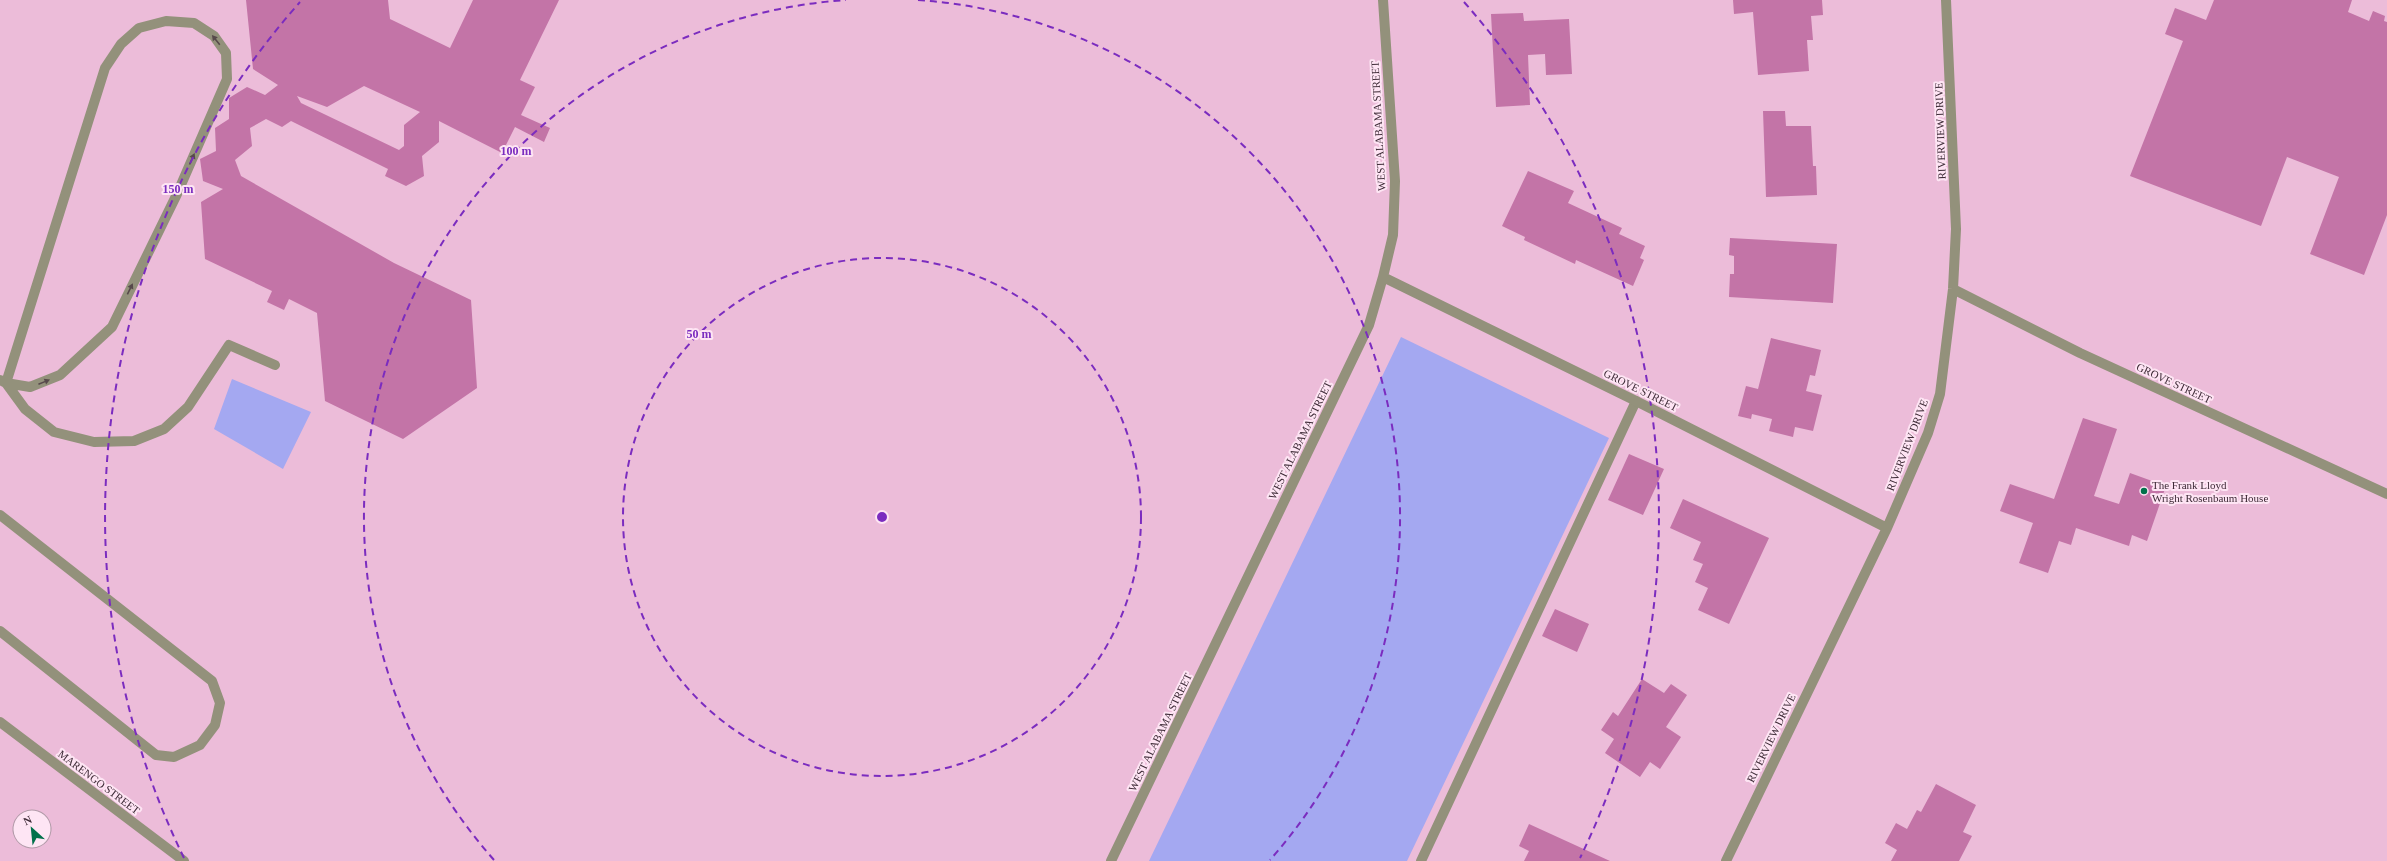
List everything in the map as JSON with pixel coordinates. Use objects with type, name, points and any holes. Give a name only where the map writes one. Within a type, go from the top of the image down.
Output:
[{"type":"street","name":"WEST ALABAMA STREET","points":[[1111,861],[1369,325],[1383,278],[1393,235],[1395,181],[1383,0]]},
{"type":"street","name":"RIVERVIEW DRIVE","points":[[1726,861],[1887,528],[1928,433],[1940,394],[1953,290],[1956,229],[1946,0]]},
{"type":"street","points":[[166,21],[194,22],[214,36],[226,53],[227,79],[177,194],[112,327],[60,375],[30,387],[3,382],[105,68],[121,44],[139,28],[166,21]]},
{"type":"street","name":"GROVE STREET","points":[[1383,278],[1636,401],[1887,528]]},
{"type":"street","name":"GROVE STREET","points":[[1953,290],[2080,353],[2387,494]]},
{"type":"street","points":[[3,382],[25,409],[54,432],[94,442],[134,441],[164,429],[188,407],[229,345],[275,366]]},
{"type":"street","points":[[1421,861],[1636,401]]},
{"type":"street","points":[[0,515],[212,681],[220,703],[215,725],[200,745],[174,757],[156,755],[0,631]]},
{"type":"street","name":"MARENGO STREET","points":[[0,722],[184,861]]},
{"type":"shaded area","points":[[1401,337],[1609,438],[1407,861],[1149,861]]},
{"type":"shaded area","points":[[232,379],[311,412],[283,469],[214,429]]},
{"type":"building","points":[[246,0],[388,0],[390,19],[450,48],[473,0],[559,0],[520,80],[535,87],[521,115],[550,128],[544,142],[515,127],[502,153],[439,121],[439,142],[422,156],[424,176],[406,186],[385,176],[388,169],[291,121],[282,127],[266,119],[250,128],[252,146],[235,160],[241,176],[394,263],[471,300],[477,388],[403,439],[325,401],[317,313],[289,299],[284,310],[267,302],[272,291],[205,259],[201,202],[223,189],[203,181],[200,159],[216,151],[215,128],[229,119],[229,98],[247,87],[265,95],[278,85],[253,69]],"holes":[[[364,86],[420,112],[404,125],[404,146],[399,150],[301,103],[297,96],[327,107]]]},
{"type":"building","points":[[1733,0],[1822,0],[1823,15],[1811,16],[1813,40],[1807,40],[1809,71],[1758,75],[1753,12],[1734,14]]},
{"type":"building","points":[[2214,0],[2352,0],[2348,12],[2369,21],[2373,11],[2385,16],[2384,21],[2387,22],[2387,215],[2364,275],[2310,254],[2339,177],[2287,157],[2261,226],[2130,176],[2183,41],[2165,34],[2175,8],[2206,20]]},
{"type":"building","points":[[1523,13],[1524,21],[1569,19],[1572,74],[1546,75],[1545,54],[1528,55],[1530,105],[1496,107],[1491,14]]},
{"type":"building","points":[[1763,111],[1785,111],[1786,126],[1811,126],[1813,166],[1816,166],[1817,195],[1766,197]]},
{"type":"building","points":[[1528,171],[1574,191],[1568,203],[1622,228],[1619,234],[1645,246],[1640,258],[1644,260],[1633,286],[1576,260],[1575,264],[1524,240],[1525,237],[1502,226]]},
{"type":"building","points":[[1730,238],[1837,244],[1833,303],[1729,297],[1730,274],[1734,274],[1734,256],[1729,255]]},
{"type":"building","points":[[1771,338],[1821,350],[1815,376],[1810,375],[1806,391],[1822,395],[1813,431],[1795,427],[1793,437],[1769,431],[1772,419],[1752,414],[1751,419],[1738,416],[1746,386],[1758,389]]},
{"type":"building","name":"The Frank Lloyd Wright Rosenbaum House","points":[[2083,418],[2117,429],[2094,496],[2119,504],[2130,473],[2166,486],[2147,541],[2132,535],[2129,546],[2076,528],[2071,545],[2059,541],[2048,573],[2019,563],[2033,523],[2000,511],[2010,484],[2054,499]]},
{"type":"building","points":[[1629,454],[1664,469],[1643,515],[1608,500]]},
{"type":"building","points":[[1683,499],[1769,538],[1729,624],[1698,610],[1708,588],[1695,582],[1703,564],[1693,560],[1701,542],[1670,528]]},
{"type":"building","points":[[1555,609],[1589,624],[1577,652],[1542,636]]},
{"type":"building","points":[[1642,679],[1664,693],[1671,684],[1687,695],[1666,727],[1681,737],[1660,769],[1650,762],[1640,777],[1605,753],[1614,739],[1601,730],[1613,712],[1618,716]]},
{"type":"building","points":[[1936,784],[1976,805],[1963,832],[1972,836],[1959,861],[1891,861],[1897,850],[1885,843],[1896,823],[1907,829],[1917,810],[1921,812]]},
{"type":"building","points":[[1529,824],[1610,861],[1524,861],[1529,851],[1519,846]]},
{"type":"place","name":"The Frank Lloyd Wright Rosenbaum House","points":[[2144,491]]}]
